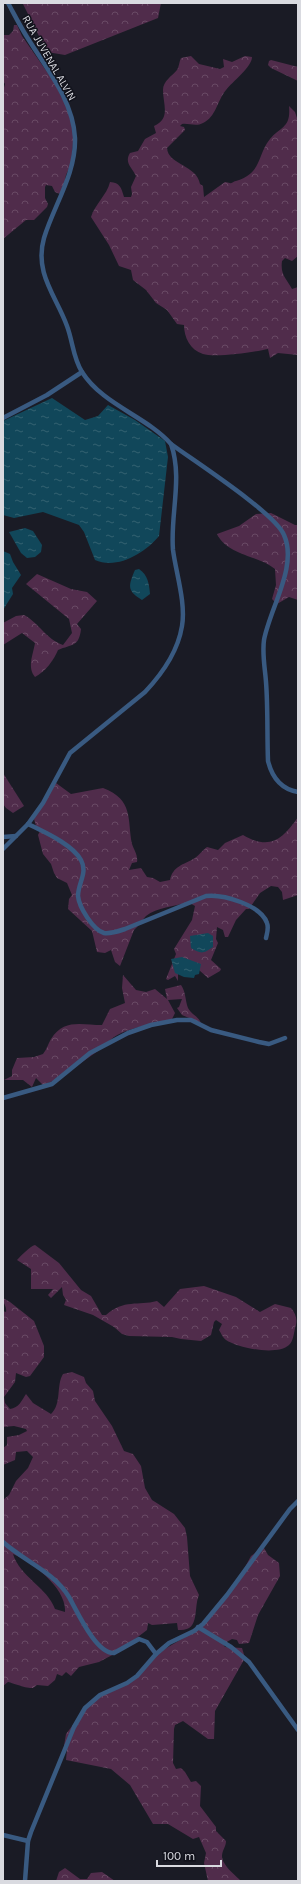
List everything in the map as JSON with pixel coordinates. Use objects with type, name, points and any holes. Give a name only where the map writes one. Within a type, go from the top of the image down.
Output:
[{"type":"street","name":"RUA JUVENAL ALVIN","points":[[8,3],[59,89],[72,122],[75,138],[70,171],[44,240],[42,263],[44,278],[68,328],[72,348],[82,372]]},
{"type":"street","points":[[3,418],[47,395],[82,372],[108,397],[159,432],[171,444],[275,522],[284,534],[288,552],[282,585],[271,615],[264,641],[268,761],[272,775],[281,785],[298,792]]},
{"type":"street","points":[[3,849],[28,824],[52,788],[70,753],[146,692],[164,670],[180,635],[183,616],[173,550],[176,462],[171,444]]},
{"type":"street","points":[[28,824],[56,839],[80,859],[84,872],[78,895],[79,904],[86,917],[99,930],[111,933],[125,929],[206,896],[217,894],[242,903],[254,909],[264,917],[268,928],[266,938]]},
{"type":"street","points":[[3,837],[16,836]]},
{"type":"street","points":[[3,1098],[52,1084],[90,1053],[128,1033],[151,1025],[177,1020],[191,1020],[211,1030],[259,1042],[270,1044],[285,1038]]},
{"type":"street","points":[[25,1881],[28,1841],[41,1803],[78,1717],[96,1698],[138,1676],[156,1654],[169,1644],[198,1627],[227,1595],[276,1527],[298,1502]]},
{"type":"street","points":[[3,1542],[38,1567],[60,1586],[68,1596],[94,1640],[107,1651],[114,1653],[139,1639],[146,1642],[156,1654]]},
{"type":"street","points":[[198,1627],[231,1647],[246,1659],[298,1730]]},
{"type":"street","points":[[3,1835],[28,1841]]},
{"type":"green space","points":[[20,3],[161,3],[158,18],[65,55],[47,52],[23,4]]},
{"type":"green space","points":[[14,25],[17,25],[22,36],[54,82],[74,121],[72,162],[66,175],[62,195],[55,192],[52,186],[46,185],[45,198],[48,204],[47,207],[34,220],[26,220],[3,239],[3,91],[5,84],[3,81],[3,35],[9,35],[13,31]]},
{"type":"green space","points":[[191,56],[199,64],[220,69],[224,67],[223,59],[232,62],[245,56],[252,57],[249,65],[223,94],[211,117],[200,124],[182,124],[180,126],[184,127],[185,130],[167,148],[172,158],[189,169],[198,178],[200,184],[203,186],[204,197],[225,182],[232,183],[251,173],[255,169],[270,139],[287,123],[289,106],[295,112],[298,121],[298,256],[292,261],[285,258],[282,261],[282,270],[292,289],[298,287],[298,355],[278,353],[270,358],[268,349],[225,355],[209,355],[198,352],[191,346],[185,334],[184,325],[177,324],[167,310],[156,303],[146,290],[133,280],[131,270],[119,266],[109,245],[91,217],[110,182],[116,183],[120,186],[124,197],[131,197],[131,187],[136,176],[129,165],[128,156],[130,153],[138,151],[145,139],[156,133],[154,126],[163,119],[165,111],[163,90],[164,84],[177,70],[181,58]]},
{"type":"green space","points":[[271,60],[298,67],[298,81],[271,68],[268,65],[269,61]]},
{"type":"green space","points":[[271,513],[295,525],[298,525],[298,600],[289,597],[277,604],[272,599],[276,585],[275,569],[268,564],[228,547],[217,534],[239,526],[256,514]]},
{"type":"green space","points":[[37,574],[71,589],[87,592],[97,601],[77,624],[81,629],[77,642],[58,650],[49,665],[35,677],[31,669],[31,665],[35,643],[22,633],[3,645],[3,623],[16,616],[24,615],[52,639],[63,645],[72,633],[69,619],[26,584]]},
{"type":"green space","points":[[3,773],[24,806],[13,813],[3,804]]},
{"type":"green space","points":[[56,783],[71,794],[103,788],[120,798],[127,811],[132,844],[137,857],[137,862],[132,863],[129,870],[141,868],[147,877],[153,878],[160,882],[170,880],[171,875],[176,869],[195,858],[207,847],[218,850],[225,843],[243,835],[252,840],[261,842],[275,840],[287,831],[298,817],[298,895],[283,900],[282,892],[278,887],[271,886],[260,893],[249,909],[246,909],[236,920],[228,937],[225,937],[223,930],[217,927],[216,939],[218,943],[211,960],[221,969],[208,978],[199,970],[178,970],[178,981],[175,976],[168,980],[166,979],[176,954],[174,949],[192,920],[195,906],[188,902],[160,909],[146,916],[134,930],[120,966],[115,962],[111,950],[105,953],[97,952],[92,931],[68,909],[69,899],[72,895],[67,883],[57,878],[51,864],[43,854],[38,835],[40,831],[36,826],[34,819],[47,794]]},
{"type":"green space","points":[[123,975],[136,990],[146,992],[155,989],[167,999],[165,989],[181,985],[184,990],[188,1008],[201,1023],[182,1015],[177,1008],[179,1007],[182,999],[168,1000],[175,1013],[171,1021],[135,1028],[117,1035],[105,1046],[58,1079],[43,1085],[36,1078],[32,1087],[23,1080],[4,1080],[12,1076],[12,1070],[17,1058],[34,1057],[43,1054],[56,1032],[62,1028],[74,1024],[102,1025],[110,1009],[125,1003],[122,988]]},
{"type":"green space","points":[[35,1245],[59,1263],[81,1290],[91,1296],[102,1315],[106,1315],[119,1307],[131,1304],[157,1301],[164,1307],[180,1289],[204,1286],[236,1297],[260,1312],[275,1304],[291,1308],[296,1320],[292,1340],[289,1345],[276,1350],[258,1350],[239,1346],[223,1337],[219,1330],[222,1324],[216,1320],[214,1322],[211,1335],[201,1341],[172,1337],[129,1336],[122,1334],[114,1327],[93,1315],[64,1305],[66,1300],[63,1295],[62,1287],[51,1298],[48,1295],[53,1289],[31,1289],[31,1269],[17,1260],[28,1249]]},
{"type":"green space","points":[[3,1298],[10,1302],[34,1321],[44,1346],[44,1357],[30,1376],[26,1377],[16,1373],[15,1382],[4,1397],[5,1403],[10,1409],[16,1407],[26,1394],[33,1403],[51,1414],[57,1405],[60,1383],[63,1374],[72,1372],[84,1377],[86,1383],[93,1391],[95,1401],[112,1426],[124,1451],[133,1454],[141,1466],[145,1488],[152,1500],[174,1514],[185,1528],[190,1576],[199,1595],[193,1623],[185,1630],[178,1630],[177,1623],[152,1625],[148,1623],[147,1630],[118,1652],[99,1662],[79,1667],[71,1676],[66,1672],[62,1676],[57,1674],[55,1680],[48,1686],[37,1685],[33,1688],[8,1682],[3,1686],[3,1500],[9,1495],[16,1481],[28,1468],[33,1457],[27,1451],[16,1452],[15,1460],[3,1465],[3,1448],[7,1445],[7,1437],[19,1435],[27,1431],[26,1429],[14,1426],[3,1427],[3,1311],[6,1312],[6,1310]],"holes":[[[13,1554],[39,1570],[55,1586],[61,1594],[65,1612],[55,1609],[46,1594],[21,1569]]]},
{"type":"green space","points":[[264,1548],[268,1555],[279,1563],[280,1576],[258,1615],[249,1643],[239,1644],[237,1640],[232,1639],[223,1644],[225,1647],[242,1648],[245,1658],[215,1711],[214,1739],[208,1739],[183,1721],[175,1725],[174,1729],[173,1763],[176,1769],[181,1768],[185,1772],[191,1782],[196,1781],[201,1786],[200,1806],[216,1827],[216,1831],[226,1841],[222,1854],[224,1863],[241,1881],[208,1881],[204,1863],[206,1853],[199,1837],[193,1839],[168,1824],[153,1824],[130,1785],[111,1769],[66,1760],[67,1749],[64,1746],[66,1734],[92,1700],[129,1681],[163,1650],[199,1629],[218,1606],[244,1569],[251,1556]]},
{"type":"green space","points":[[65,1868],[80,1879],[87,1879],[91,1873],[102,1872],[115,1881],[56,1881],[59,1872]]},
{"type":"water","points":[[52,398],[85,420],[98,416],[108,405],[135,420],[165,441],[168,457],[159,536],[138,554],[121,561],[103,563],[95,560],[84,532],[79,525],[43,512],[14,518],[3,515],[3,421]]},
{"type":"water","points":[[25,528],[33,531],[42,545],[41,552],[35,557],[27,558],[21,553],[9,532]]},
{"type":"water","points":[[3,551],[10,554],[21,575],[12,588],[13,594],[3,610]]},
{"type":"water","points":[[139,569],[146,577],[150,594],[142,600],[131,591],[130,588],[135,570]]},
{"type":"water","points":[[208,933],[213,936],[213,947],[202,952],[191,948],[190,936]]},
{"type":"water","points":[[182,957],[201,964],[199,974],[195,975],[194,978],[184,977],[175,973],[171,959]]}]
